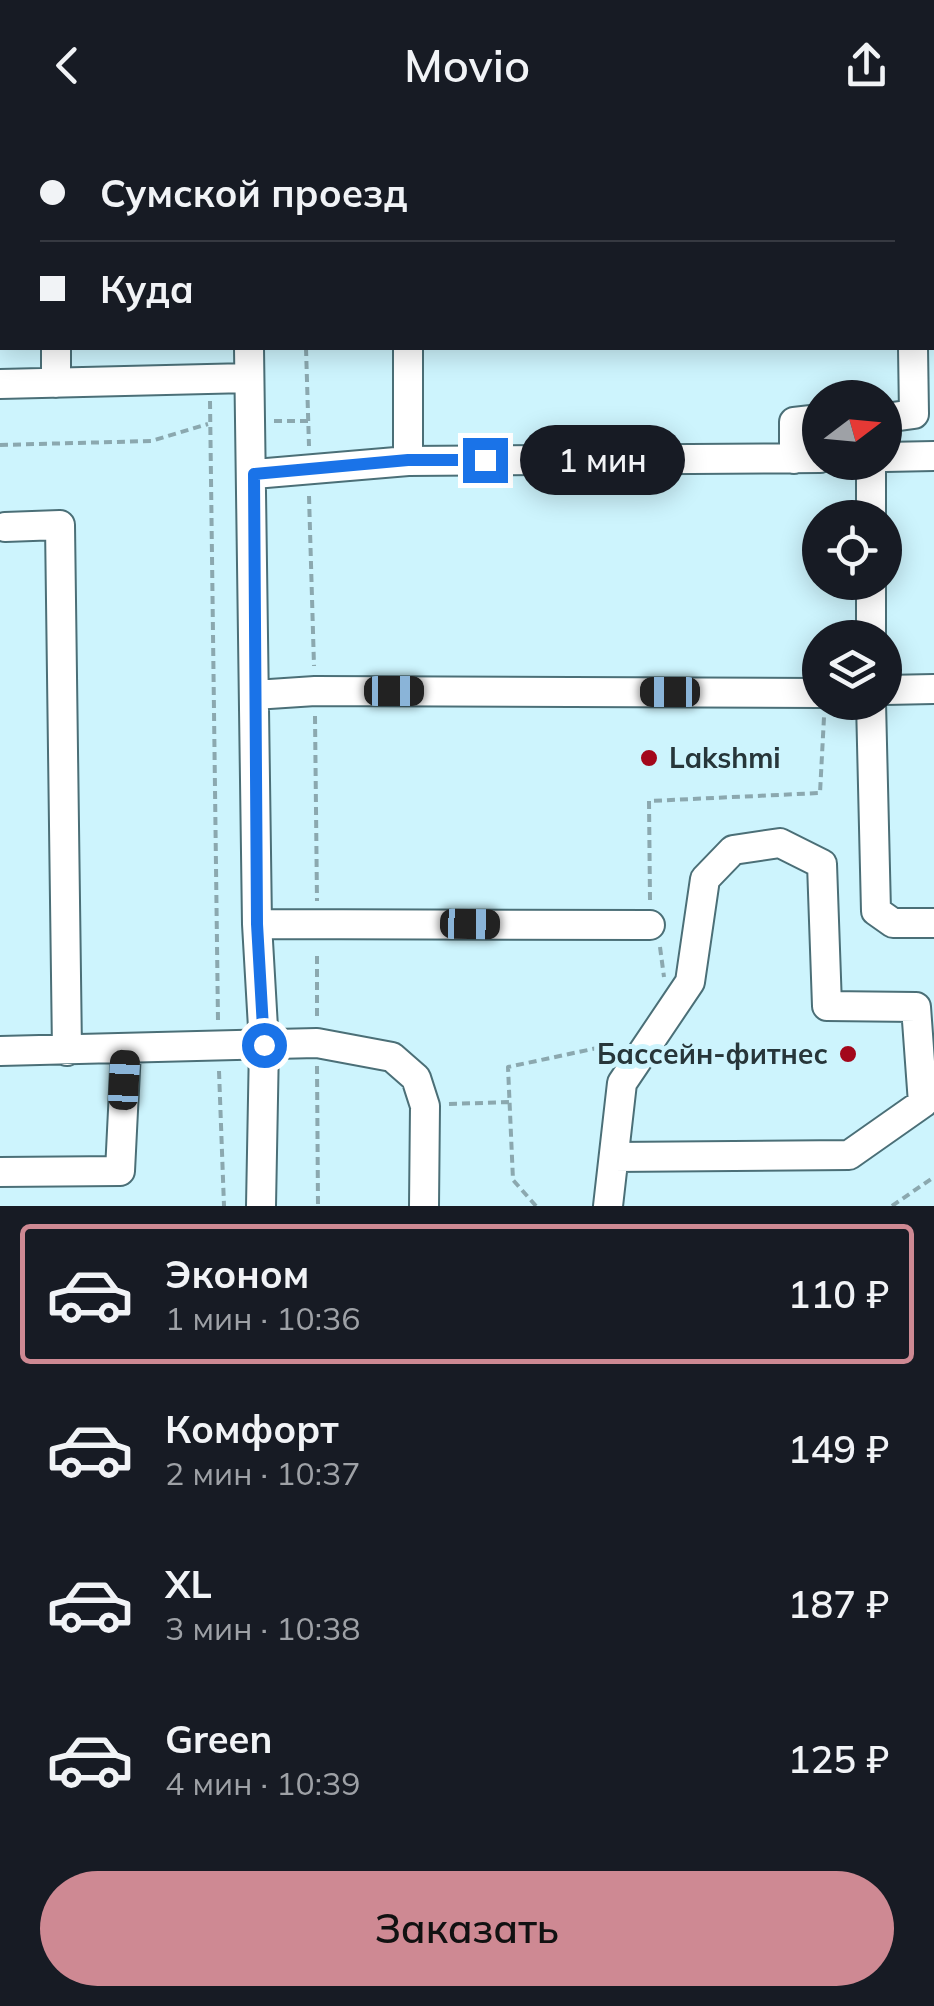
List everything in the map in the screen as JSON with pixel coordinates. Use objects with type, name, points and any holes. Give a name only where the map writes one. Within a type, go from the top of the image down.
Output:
[{"type":"street","points":[[56,350],[56,383]]},
{"type":"street","points":[[249,350],[254,474],[257,924],[264,1045],[262,1206]]},
{"type":"street","points":[[408,350],[408,460]]},
{"type":"street","points":[[902,416],[914,414],[914,350]]},
{"type":"street","points":[[0,384],[249,378]]},
{"type":"street","points":[[802,421],[794,422],[802,445]]},
{"type":"street","points":[[902,457],[934,456]]},
{"type":"street","points":[[254,474],[408,460],[802,459]]},
{"type":"street","points":[[5,527],[60,525],[67,1051]]},
{"type":"street","points":[[902,690],[934,689]]},
{"type":"street","points":[[254,695],[315,691],[802,692]]},
{"type":"street","points":[[871,720],[876,911],[893,923],[934,923]]},
{"type":"street","points":[[608,1206],[622,1083],[690,982],[705,878],[732,850],[780,843],[822,864],[827,1006],[916,1006],[923,1103],[849,1155],[614,1157]]},
{"type":"street","points":[[257,924],[650,926]]},
{"type":"street","points":[[0,1051],[316,1043],[392,1056],[416,1078],[424,1106],[424,1206]]},
{"type":"street","points":[[0,1172],[120,1171],[126,1050]]},
{"type":"path","points":[[306,350],[315,691],[318,1206]]},
{"type":"path","points":[[269,421],[309,421]]},
{"type":"path","points":[[0,444],[151,441],[209,424],[224,1206]]},
{"type":"path","points":[[664,983],[662,950],[650,926],[649,802],[820,793],[824,720]]},
{"type":"path","points":[[536,1206],[513,1180],[508,1066],[621,1044]]},
{"type":"path","points":[[424,1106],[510,1102]]},
{"type":"path","points":[[892,1206],[934,1177]]},
{"type":"place","name":"Lakshmi","points":[[649,758]]},
{"type":"place","name":"Бассейн-фитнес","points":[[848,1054]]},
{"type":"route","points":[[264,1045],[257,924],[254,474],[408,460],[485,460]]}]
